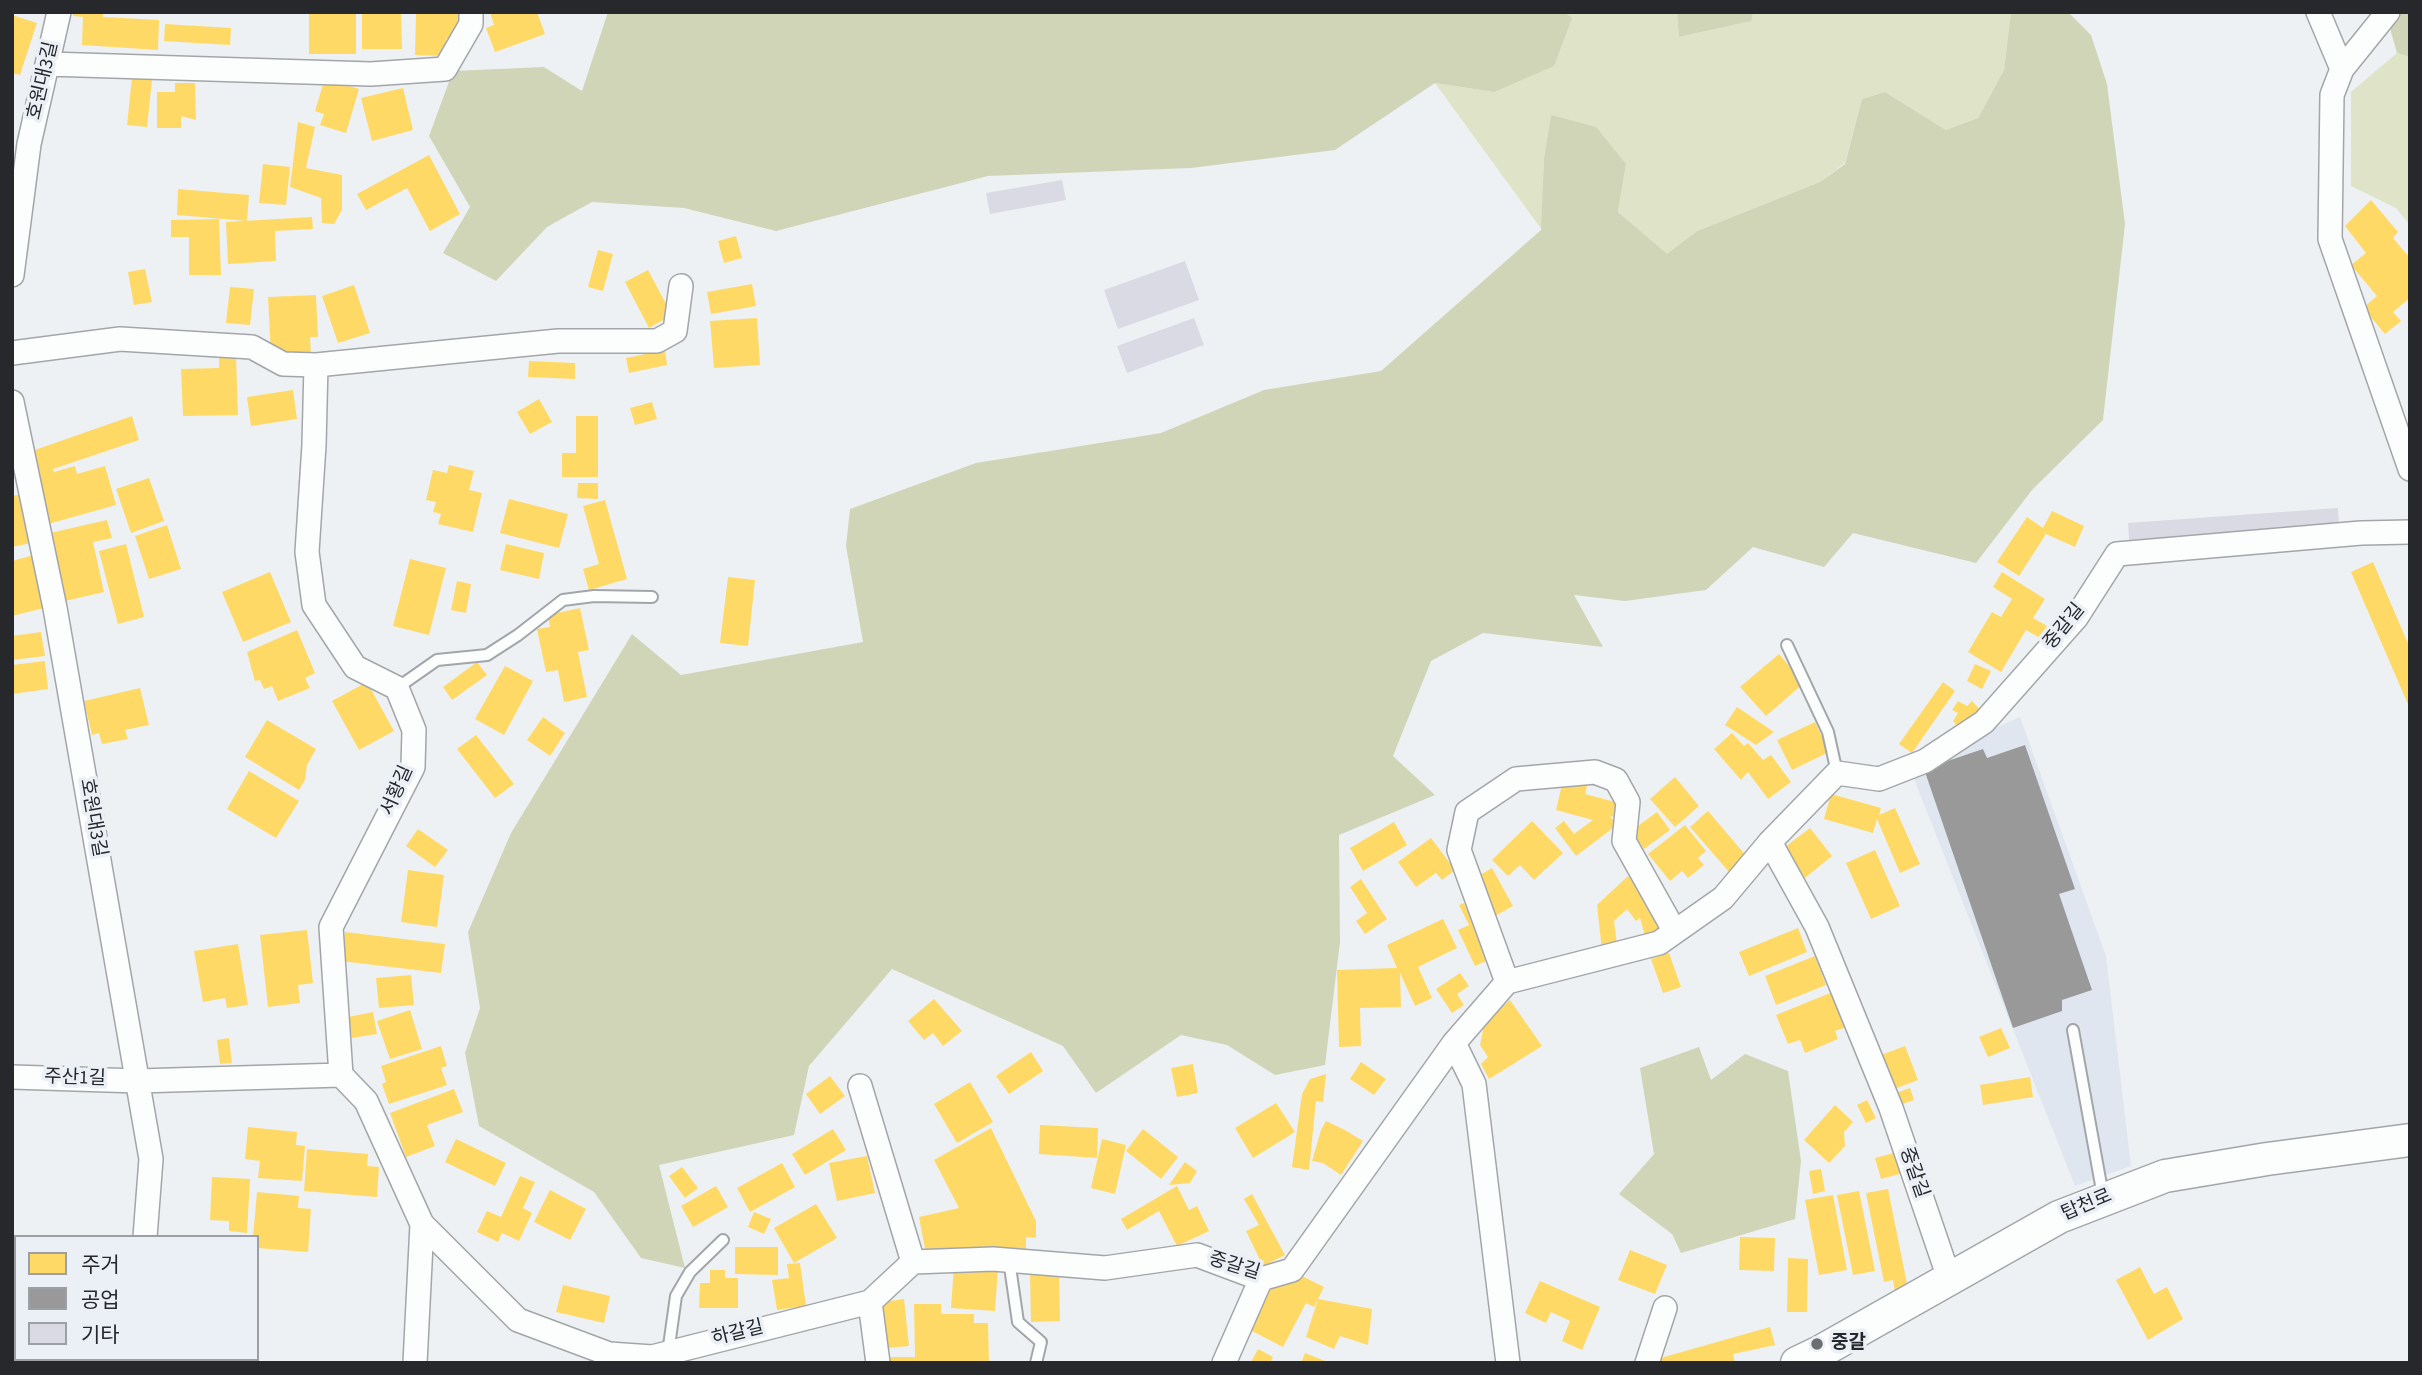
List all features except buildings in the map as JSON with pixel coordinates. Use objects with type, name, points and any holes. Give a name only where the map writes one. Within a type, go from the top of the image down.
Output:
[{"type":"main road","name":"탑천로","points":[[1812,1359],[2059,1217],[2165,1175],[2410,1140]]},
{"type":"street","name":"호원대3길","points":[[12,275],[29,144],[59,12]]},
{"type":"street","points":[[48,64],[371,74],[444,69],[471,24],[471,12]]},
{"type":"street","points":[[2318,12],[2342,69]]},
{"type":"street","points":[[2388,12],[2342,69],[2332,95],[2330,239],[2410,469]]},
{"type":"street","points":[[12,352],[120,338],[252,347],[283,364],[316,365],[558,341],[657,341],[675,331],[681,286]]},
{"type":"street","points":[[316,365],[307,552],[314,605],[355,667],[397,688]]},
{"type":"street","name":"호원대3길","points":[[12,402],[55,608],[151,1159],[145,1235]]},
{"type":"street","name":"중갈길","points":[[1837,773],[1879,779],[1925,761],[1984,722],[2076,618],[2117,554],[2361,533],[2410,532]]},
{"type":"street","name":"서황길","points":[[341,1075],[331,927],[412,767],[414,730],[397,688]]},
{"type":"street","points":[[1675,932],[1624,841],[1628,802],[1616,780],[1595,772],[1516,779],[1467,812],[1459,850],[1507,982],[1659,943],[1675,932],[1723,898],[1770,842],[1837,773]]},
{"type":"street","name":"중갈길","points":[[1770,842],[1817,927],[1891,1108],[1949,1278]]},
{"type":"street","name":"중갈길","points":[[913,1262],[1009,1260],[1105,1268],[1197,1255],[1261,1279],[1292,1270],[1454,1043],[1507,982]]},
{"type":"street","points":[[1454,1043],[1474,1084],[1508,1363]]},
{"type":"street","points":[[341,1075],[366,1101],[422,1224],[415,1363]]},
{"type":"street","name":"주산1길","points":[[12,1077],[138,1081],[341,1075]]},
{"type":"street","points":[[860,1086],[913,1262],[870,1301],[878,1363]]},
{"type":"street","name":"하갈길","points":[[422,1224],[518,1320],[609,1354],[652,1357],[870,1301]]},
{"type":"street","points":[[1224,1363],[1261,1279]]},
{"type":"street","points":[[1647,1363],[1665,1308]]},
{"type":"lane","points":[[397,688],[436,660],[487,655],[563,600],[594,596],[652,597]]},
{"type":"lane","points":[[1787,645],[1828,732],[1837,773]]},
{"type":"lane","points":[[2073,1030],[2104,1199]]},
{"type":"lane","points":[[668,1353],[676,1296],[690,1272],[723,1240]]},
{"type":"lane","points":[[1009,1260],[1018,1322],[1041,1342],[1036,1363]]},
{"type":"shaded area","points":[[2020,717],[2106,956],[2131,1166],[2075,1186],[1912,774],[1973,738]]},
{"type":"green space","points":[[608,12],[1564,12],[1572,18],[1554,66],[1494,92],[1435,83],[1335,150],[1191,168],[988,176],[776,231],[684,208],[592,202],[547,227],[496,281],[443,253],[470,207],[429,136],[453,71],[544,67],[582,91]]},
{"type":"green space","points":[[1564,12],[1677,12],[1679,37],[1750,21],[1753,12],[2011,12],[2004,70],[1978,118],[1946,130],[1885,92],[1862,99],[1845,163],[1820,182],[1697,231],[1667,255],[1618,212],[1626,164],[1551,115],[1544,158],[1542,230],[1435,83],[1494,92],[1572,19]]},
{"type":"green space","points":[[1677,12],[1753,12],[1751,21],[1679,37]]},
{"type":"green space","points":[[2011,12],[2068,12],[2091,35],[2107,84],[2125,224],[2103,420],[2032,490],[1976,563],[1853,533],[1824,567],[1753,547],[1706,590],[1625,601],[1574,595],[1603,647],[1483,633],[1431,661],[1393,756],[1435,795],[1339,835],[1340,942],[1325,1065],[1275,1075],[1227,1045],[1181,1035],[1096,1093],[1063,1046],[892,969],[809,1066],[794,1135],[659,1165],[685,1268],[641,1258],[594,1192],[479,1126],[465,1053],[480,1008],[468,932],[511,833],[632,634],[681,675],[863,642],[846,546],[850,509],[976,463],[1161,433],[1264,390],[1381,371],[1541,230],[1544,158],[1551,115],[1596,127],[1626,164],[1618,212],[1667,254],[1697,231],[1820,182],[1845,164],[1862,99],[1885,92],[1946,130],[1978,118],[2004,70]]},
{"type":"green space","points":[[2398,12],[2410,12],[2410,57],[2397,53],[2389,25]]},
{"type":"green space","points":[[2397,53],[2410,57],[2410,225],[2396,208],[2351,186],[2351,92]]},
{"type":"green space","points":[[1699,1047],[1711,1080],[1745,1054],[1788,1071],[1801,1161],[1795,1219],[1681,1253],[1672,1234],[1619,1194],[1654,1154],[1640,1068]]},
{"type":"place","name":"중갈","points":[[1817,1344]]}]
